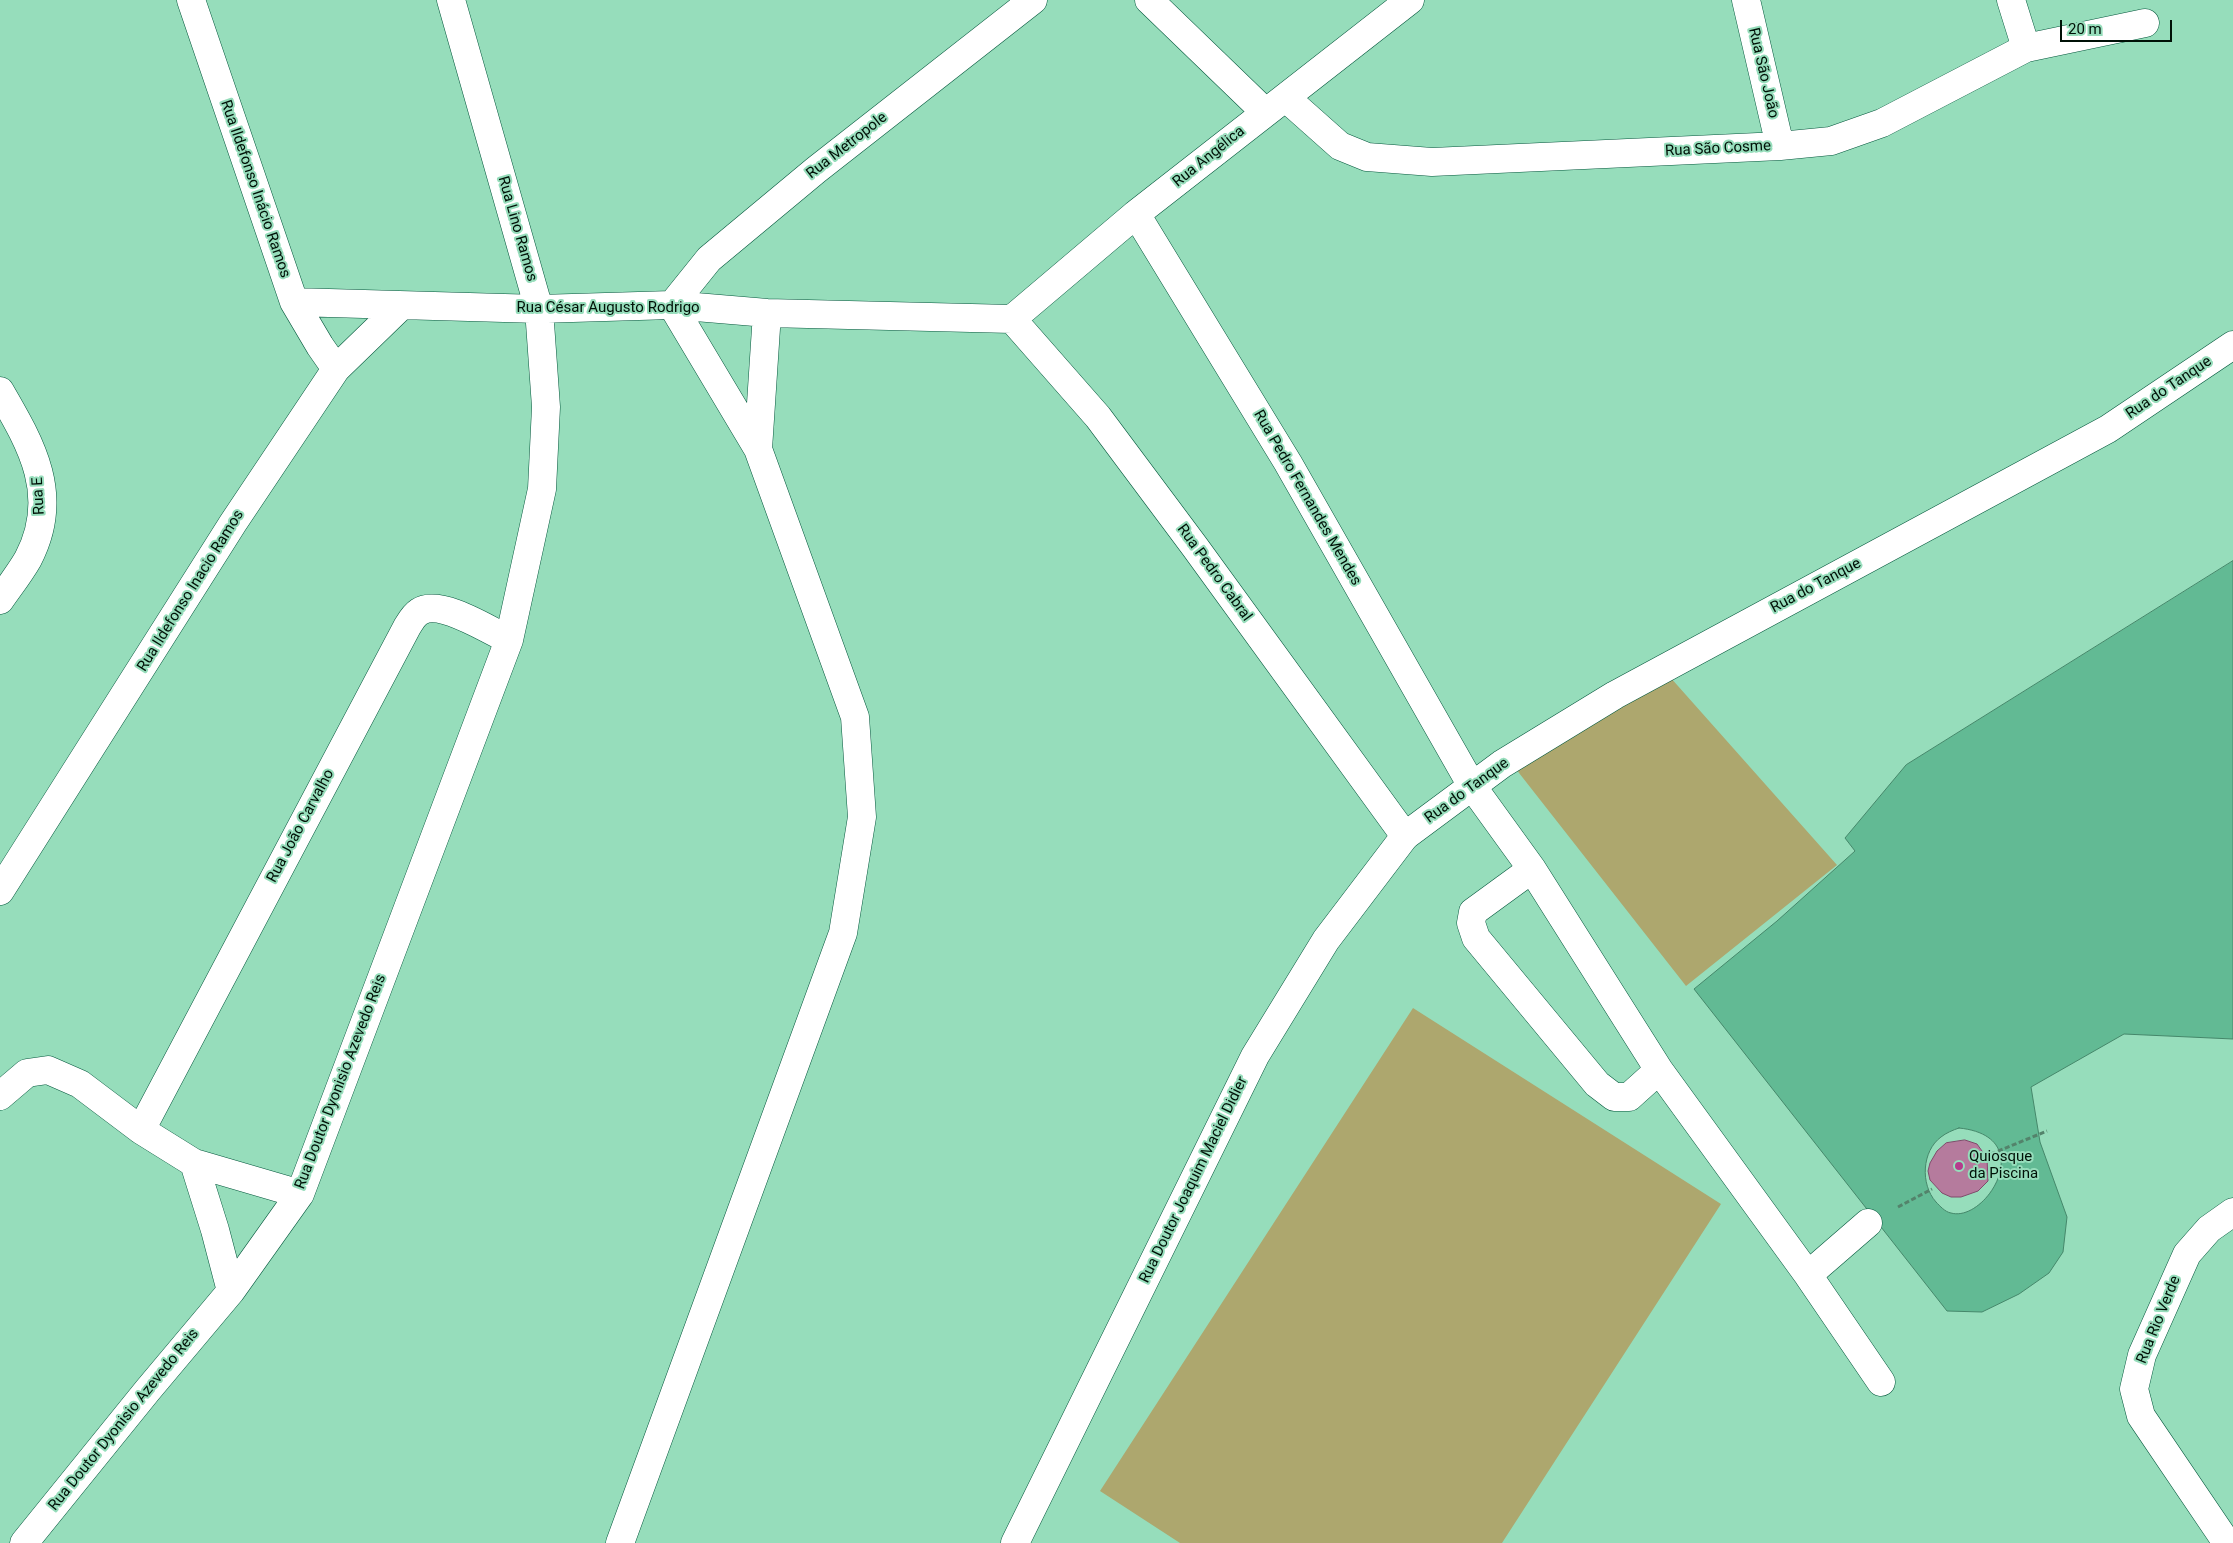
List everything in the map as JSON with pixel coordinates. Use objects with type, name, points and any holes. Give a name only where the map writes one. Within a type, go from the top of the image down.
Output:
[{"type":"street","name":"Rua Ildefonso Inácio Ramos","points":[[190,0],[294,302],[336,369]]},
{"type":"street","name":"Rua Lino Ramos","points":[[451,0],[539,309],[546,407],[542,489],[509,640]]},
{"type":"street","name":"Rua Metropole","points":[[672,304],[709,259],[816,170],[1033,0]]},
{"type":"street","name":"Rua São Cosme","points":[[1148,0],[1276,105],[1340,146],[1367,157],[1432,162],[1780,146],[1831,141],[1882,123],[2026,48],[2146,23]]},
{"type":"street","name":"Rua Angélica","points":[[1012,319],[1136,214],[1410,0]]},
{"type":"street","name":"Rua São João","points":[[1746,0],[1780,146]]},
{"type":"street","points":[[2011,0],[2026,48]]},
{"type":"street","name":"Rua Pedro Fernandes Mendes","points":[[1136,214],[1288,463],[1472,786],[1532,868],[1659,1070],[1808,1275],[1881,1382]]},
{"type":"street","name":"Rua César Augusto Rodrigo","points":[[294,302],[539,309],[672,304],[767,313],[1012,319]]},
{"type":"street","points":[[620,1543],[843,933],[862,817],[855,717],[758,449],[672,304]]},
{"type":"street","name":"Rua Ildefonso Inacio Ramos","points":[[0,891],[233,523],[336,369],[401,306]]},
{"type":"street","points":[[758,449],[767,313]]},
{"type":"street","name":"Rua Pedro Cabral","points":[[1012,319],[1104,425],[1405,836]]},
{"type":"street","name":"Rua do Tanque","points":[[1405,836],[1502,764],[1615,695],[2108,429],[2233,345]]},
{"type":"street","name":"Rua E","points":[[0,391],[11,433],[41,477],[43,515],[28,558],[0,600]]},
{"type":"street","name":"Rua João Carvalho","points":[[141,1130],[407,627],[420,611],[435,607],[451,612],[509,640]]},
{"type":"street","name":"Rua Doutor Dyonisio Azevedo Reis","points":[[24,1543],[231,1291],[300,1194],[509,640]]},
{"type":"street","name":"Rua Doutor Joaquim Maciel Didier","points":[[1015,1543],[1255,1056],[1326,940],[1405,836]]},
{"type":"street","points":[[1532,868],[1472,912],[1471,923],[1476,938],[1596,1084],[1614,1096],[1629,1097],[1659,1070]]},
{"type":"street","points":[[0,1096],[26,1073],[48,1070],[80,1084],[141,1130],[194,1163],[300,1194]]},
{"type":"street","points":[[194,1163],[215,1230],[231,1291]]},
{"type":"street","name":"Rua Rio Verde","points":[[2227,1543],[2141,1416],[2134,1389],[2142,1355],[2187,1254],[2209,1229],[2233,1212]]},
{"type":"street","points":[[1808,1275],[1868,1223]]},
{"type":"path","points":[[1991,1154],[2047,1131]]},
{"type":"path","points":[[1868,1223],[1932,1189]]},
{"type":"shaded area","points":[[2233,561],[2233,1039],[2124,1034],[2031,1087],[2040,1142],[2067,1217],[2063,1252],[2049,1273],[2019,1294],[1982,1312],[1947,1311],[1694,989],[1777,921],[1855,851],[1845,838],[1906,765]],"holes":[[[1959,1128],[1983,1134],[1997,1146],[2001,1161],[1998,1177],[1990,1193],[1978,1205],[1965,1213],[1951,1213],[1943,1209],[1936,1202],[1927,1186],[1925,1168],[1930,1151],[1941,1137]]]},
{"type":"shaded area","points":[[1670,677],[1837,865],[1686,986],[1512,764]]},
{"type":"shaded area","points":[[1413,1008],[1721,1204],[1502,1543],[1180,1543],[1100,1491]]},
{"type":"building","name":"Quiosque da Piscina","points":[[1965,1140],[1977,1144],[1987,1158],[1988,1181],[1978,1191],[1961,1197],[1951,1197],[1942,1193],[1930,1180],[1928,1171],[1937,1151],[1946,1143]]},
{"type":"place","name":"Quiosque da Piscina","points":[[1959,1166]]}]
